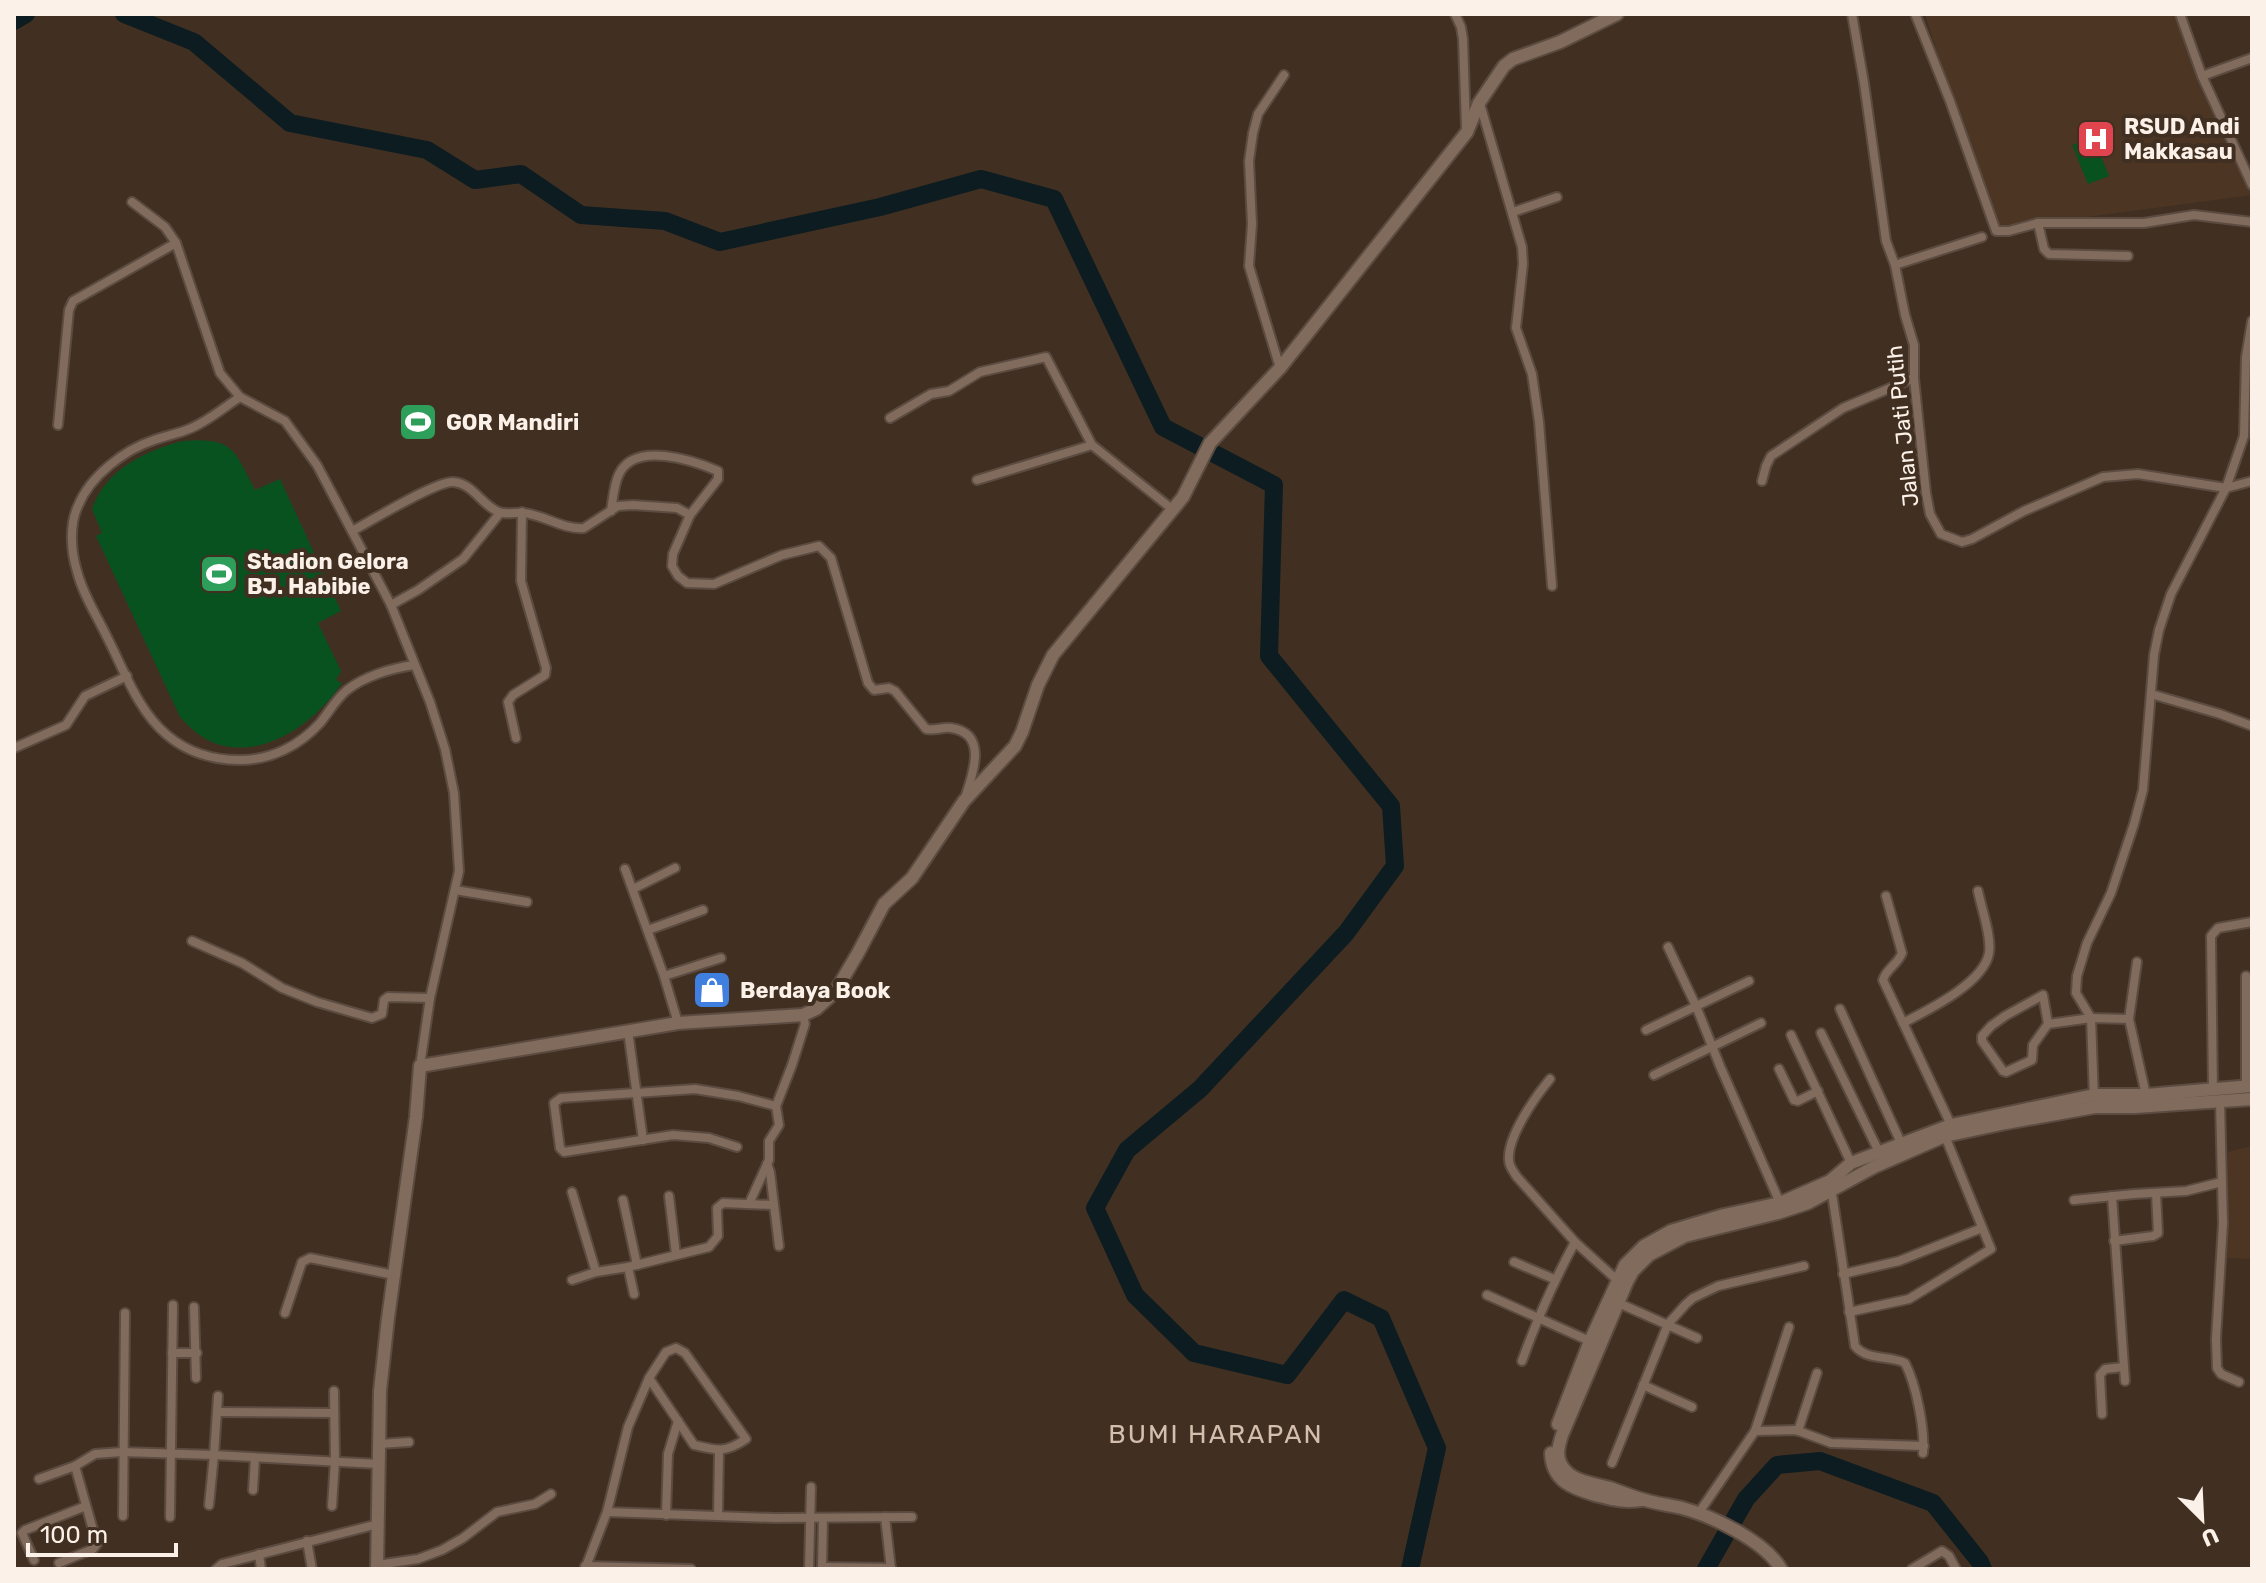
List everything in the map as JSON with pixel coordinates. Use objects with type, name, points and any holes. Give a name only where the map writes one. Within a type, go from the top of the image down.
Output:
[{"type":"street","points":[[1455,14],[1463,39],[1467,132]]},
{"type":"street","points":[[420,1066],[678,1023],[803,1015],[816,1009],[835,992],[884,904],[912,878],[964,801],[1015,746],[1045,666],[1059,646],[1183,497],[1210,443],[1280,368],[1467,132],[1479,103],[1504,66],[1513,59],[1560,42],[1617,14]]},
{"type":"street","name":"Jalan Jati Putih","points":[[1852,14],[1886,241],[1895,265],[1914,345],[1914,378],[1930,514],[1941,534],[1962,542],[1972,539],[2024,511],[2103,477],[2138,474],[2226,488]]},
{"type":"street","points":[[2180,14],[2202,76],[2252,185]]},
{"type":"street","points":[[1916,16],[1996,231],[2004,232],[2038,223],[2144,223],[2194,215],[2252,222]]},
{"type":"street","points":[[2202,76],[2252,58]]},
{"type":"street","points":[[1280,368],[1249,266],[1252,224],[1249,161],[1258,114],[1284,75]]},
{"type":"street","points":[[1479,103],[1513,212],[1523,256],[1516,328],[1532,374],[1552,586]]},
{"type":"street","points":[[1513,212],[1557,197]]},
{"type":"street","points":[[132,202],[165,227],[176,243],[220,373],[240,397],[285,421],[317,465],[391,605],[441,737],[454,793],[459,871],[430,998],[380,1391],[377,1567],[442,1550],[497,1512],[535,1504],[551,1494]]},
{"type":"street","points":[[2038,223],[2044,249],[2049,254],[2128,256]]},
{"type":"street","points":[[1895,265],[1982,237]]},
{"type":"street","points":[[58,425],[69,310],[73,301],[176,243]]},
{"type":"street","points":[[2095,1101],[2091,1018],[2076,993],[2077,976],[2087,943],[2111,893],[2137,813],[2145,770],[2156,643],[2171,594],[2226,488],[2244,436],[2249,368],[2247,345],[2252,321]]},
{"type":"street","points":[[890,418],[931,394],[949,391],[980,372],[1046,357],[1092,445],[1172,509]]},
{"type":"street","points":[[1762,481],[1771,456],[1843,408],[1914,378]]},
{"type":"street","points":[[240,397],[203,422],[151,440],[114,461],[78,505],[73,525],[73,548],[84,592],[151,718],[181,746],[215,758],[265,758],[299,742],[355,684],[414,665]]},
{"type":"street","points":[[977,480],[1092,445]]},
{"type":"street","points":[[611,511],[618,476],[637,457],[650,455],[694,462],[718,471],[719,476],[690,515],[673,554],[672,566],[687,583],[714,584],[782,555],[819,546],[831,558],[868,683],[874,690],[889,688],[895,691],[926,729],[956,729],[970,736],[974,742],[974,772],[964,801]]},
{"type":"street","points":[[2226,488],[2252,481]]},
{"type":"street","points":[[352,531],[436,486],[452,482],[465,485],[500,513],[522,512],[542,516],[578,529],[618,506],[677,508],[690,515]]},
{"type":"street","points":[[516,738],[508,702],[513,695],[545,675],[546,668],[521,581],[522,512]]},
{"type":"street","points":[[391,605],[463,559],[500,513]]},
{"type":"street","points":[[14,748],[66,725],[85,696],[127,676]]},
{"type":"street","points":[[2151,694],[2252,726]]},
{"type":"street","points":[[633,889],[675,868]]},
{"type":"street","points":[[625,869],[678,1023]]},
{"type":"street","points":[[455,890],[527,902]]},
{"type":"street","points":[[1903,1023],[1960,990],[1982,967],[1989,953],[1978,891]]},
{"type":"street","points":[[1849,1312],[1909,1299],[1991,1249],[1948,1131],[1883,980],[1902,953],[1886,896]]},
{"type":"street","points":[[648,930],[703,910]]},
{"type":"street","points":[[2239,1382],[2226,1377],[2217,1368],[2222,1182],[2211,936],[2218,928],[2252,922]]},
{"type":"street","points":[[192,941],[242,963],[282,988],[372,1018],[382,1014],[384,1000],[388,997],[430,998]]},
{"type":"street","points":[[1668,947],[1780,1203]]},
{"type":"street","points":[[664,976],[721,958]]},
{"type":"street","points":[[2137,962],[2129,1019],[2146,1095]]},
{"type":"street","points":[[2095,1101],[2120,1108],[2250,1091],[2246,976]]},
{"type":"street","points":[[1646,1030],[1749,981]]},
{"type":"street","points":[[2048,1024],[2043,995],[1991,1026],[1983,1034],[1982,1041],[2003,1071],[2008,1072],[2032,1060],[2033,1045],[2048,1024],[2091,1018],[2129,1019]]},
{"type":"street","points":[[1840,1009],[1901,1143]]},
{"type":"street","points":[[749,1204],[767,1164],[769,1141],[779,1125],[776,1106],[805,1024],[803,1015]]},
{"type":"street","points":[[1654,1075],[1761,1023]]},
{"type":"street","points":[[628,1031],[643,1140]]},
{"type":"street","points":[[1821,1033],[1879,1152]]},
{"type":"street","points":[[1791,1035],[1851,1163]]},
{"type":"street","points":[[1779,1069],[1794,1100],[1818,1091]]},
{"type":"street","points":[[1550,1079],[1525,1114],[1509,1161],[1517,1177],[1575,1242],[1617,1280]]},
{"type":"street","points":[[737,1147],[709,1138],[673,1135],[564,1152],[560,1148],[554,1103],[561,1098],[695,1089],[776,1106]]},
{"type":"street","points":[[1614,1301],[1617,1280],[1625,1265],[1644,1246],[1831,1186],[1851,1163],[1901,1143],[2095,1101],[2146,1095],[2216,1096]]},
{"type":"street","points":[[1781,1569],[1770,1555],[1723,1524],[1576,1478],[1565,1471],[1555,1458],[1595,1343],[1614,1301],[1633,1271],[1641,1261],[1684,1231],[1778,1213],[1948,1131]]},
{"type":"street","points":[[767,1164],[779,1246]]},
{"type":"street","points":[[2074,1200],[2186,1191],[2222,1182]]},
{"type":"street","points":[[1755,1431],[1798,1431],[1831,1443],[1924,1449],[1923,1428],[1908,1368],[1899,1360],[1871,1356],[1858,1350],[1853,1339],[1831,1186]]},
{"type":"street","points":[[572,1192],[596,1272]]},
{"type":"street","points":[[2114,1241],[2156,1236],[2156,1193]]},
{"type":"street","points":[[669,1196],[676,1255]]},
{"type":"street","points":[[2112,1196],[2125,1381]]},
{"type":"street","points":[[623,1200],[634,1294]]},
{"type":"street","points":[[572,1280],[709,1247],[718,1236],[717,1208],[723,1203],[773,1205]]},
{"type":"street","points":[[1843,1274],[1899,1261],[1982,1228]]},
{"type":"street","points":[[1522,1361],[1554,1279],[1575,1242]]},
{"type":"street","points":[[285,1313],[302,1262],[306,1259],[394,1275]]},
{"type":"street","points":[[1514,1262],[1554,1279]]},
{"type":"street","points":[[1612,1463],[1668,1324],[1693,1298],[1718,1286],[1804,1266]]},
{"type":"street","points":[[1487,1295],[1595,1343]]},
{"type":"street","points":[[1614,1301],[1697,1338]]},
{"type":"street","points":[[170,1517],[173,1305]]},
{"type":"street","points":[[194,1307],[196,1378]]},
{"type":"street","points":[[123,1516],[125,1313]]},
{"type":"street","points":[[1698,1514],[1755,1431],[1789,1327]]},
{"type":"street","points":[[649,1378],[694,1445],[719,1451],[732,1448],[746,1439],[685,1353],[676,1348],[666,1352],[649,1378],[628,1427],[607,1512],[585,1568],[691,1569]]},
{"type":"street","points":[[172,1353],[197,1353]]},
{"type":"street","points":[[2102,1414],[2100,1375],[2105,1369],[2124,1367]]},
{"type":"street","points":[[1798,1431],[1817,1373]]},
{"type":"street","points":[[1643,1385],[1692,1407]]},
{"type":"street","points":[[332,1506],[334,1391]]},
{"type":"street","points":[[209,1505],[218,1396]]},
{"type":"street","points":[[217,1412],[333,1413]]},
{"type":"street","points":[[666,1515],[668,1454],[678,1421]]},
{"type":"street","points":[[379,1444],[409,1442]]},
{"type":"street","points":[[718,1516],[719,1451]]},
{"type":"street","points":[[39,1479],[75,1466],[95,1454],[122,1452],[378,1464]]},
{"type":"street","points":[[253,1490],[255,1458]]},
{"type":"street","points":[[59,1563],[96,1547],[97,1541],[75,1466]]},
{"type":"street","points":[[809,1569],[811,1487]]},
{"type":"street","points":[[34,1560],[22,1533],[86,1506]]},
{"type":"street","points":[[607,1512],[811,1518],[912,1517]]},
{"type":"street","points":[[823,1518],[822,1568],[891,1569],[885,1517]]},
{"type":"street","points":[[216,1569],[222,1564],[378,1524]]},
{"type":"street","points":[[307,1541],[312,1569]]},
{"type":"street","points":[[1912,1569],[1942,1551],[1949,1556],[1956,1569]]},
{"type":"street","points":[[259,1554],[261,1569]]},
{"type":"shaded area","name":"RSUD Andi Makkasau","points":[[1925,14],[2176,14],[2198,75],[2252,195],[1997,229]]},
{"type":"shaded area","points":[[2252,1146],[2252,1259],[2227,1258],[2228,1152]]},
{"type":"green space","points":[[2093,137],[2109,176],[2088,184],[2072,145]]},
{"type":"green space","name":"Stadion Gelora BJ. Habibie","points":[[183,441],[223,444],[236,456],[255,490],[280,479],[341,611],[318,623],[341,671],[336,680],[342,683],[303,724],[270,742],[251,747],[214,743],[180,717],[96,536],[102,533],[92,509],[106,483],[141,456]]},
{"type":"waterway","points":[[14,21],[26,14]]},
{"type":"waterway","points":[[124,14],[194,42],[290,123],[427,150],[475,180],[521,174],[581,215],[665,221],[720,242],[880,207],[981,179],[1054,199],[1163,427],[1274,485],[1269,656],[1391,806],[1395,866],[1346,933],[1200,1089],[1127,1150],[1095,1208],[1135,1295],[1194,1353],[1287,1375],[1344,1300],[1381,1318],[1437,1448],[1410,1569]]},
{"type":"waterway","points":[[1706,1569],[1746,1499],[1777,1465],[1820,1461],[1933,1503],[1983,1569]]},
{"type":"place","name":"RSUD Andi Makkasau","points":[[2096,139]]},
{"type":"place","name":"GOR Mandiri","points":[[418,422]]},
{"type":"place","name":"Stadion Gelora BJ. Habibie","points":[[219,574]]},
{"type":"place","name":"Berdaya Book","points":[[712,990]]},
{"type":"district","name":"BUMI HARAPAN","points":[[1216,1434]]}]
